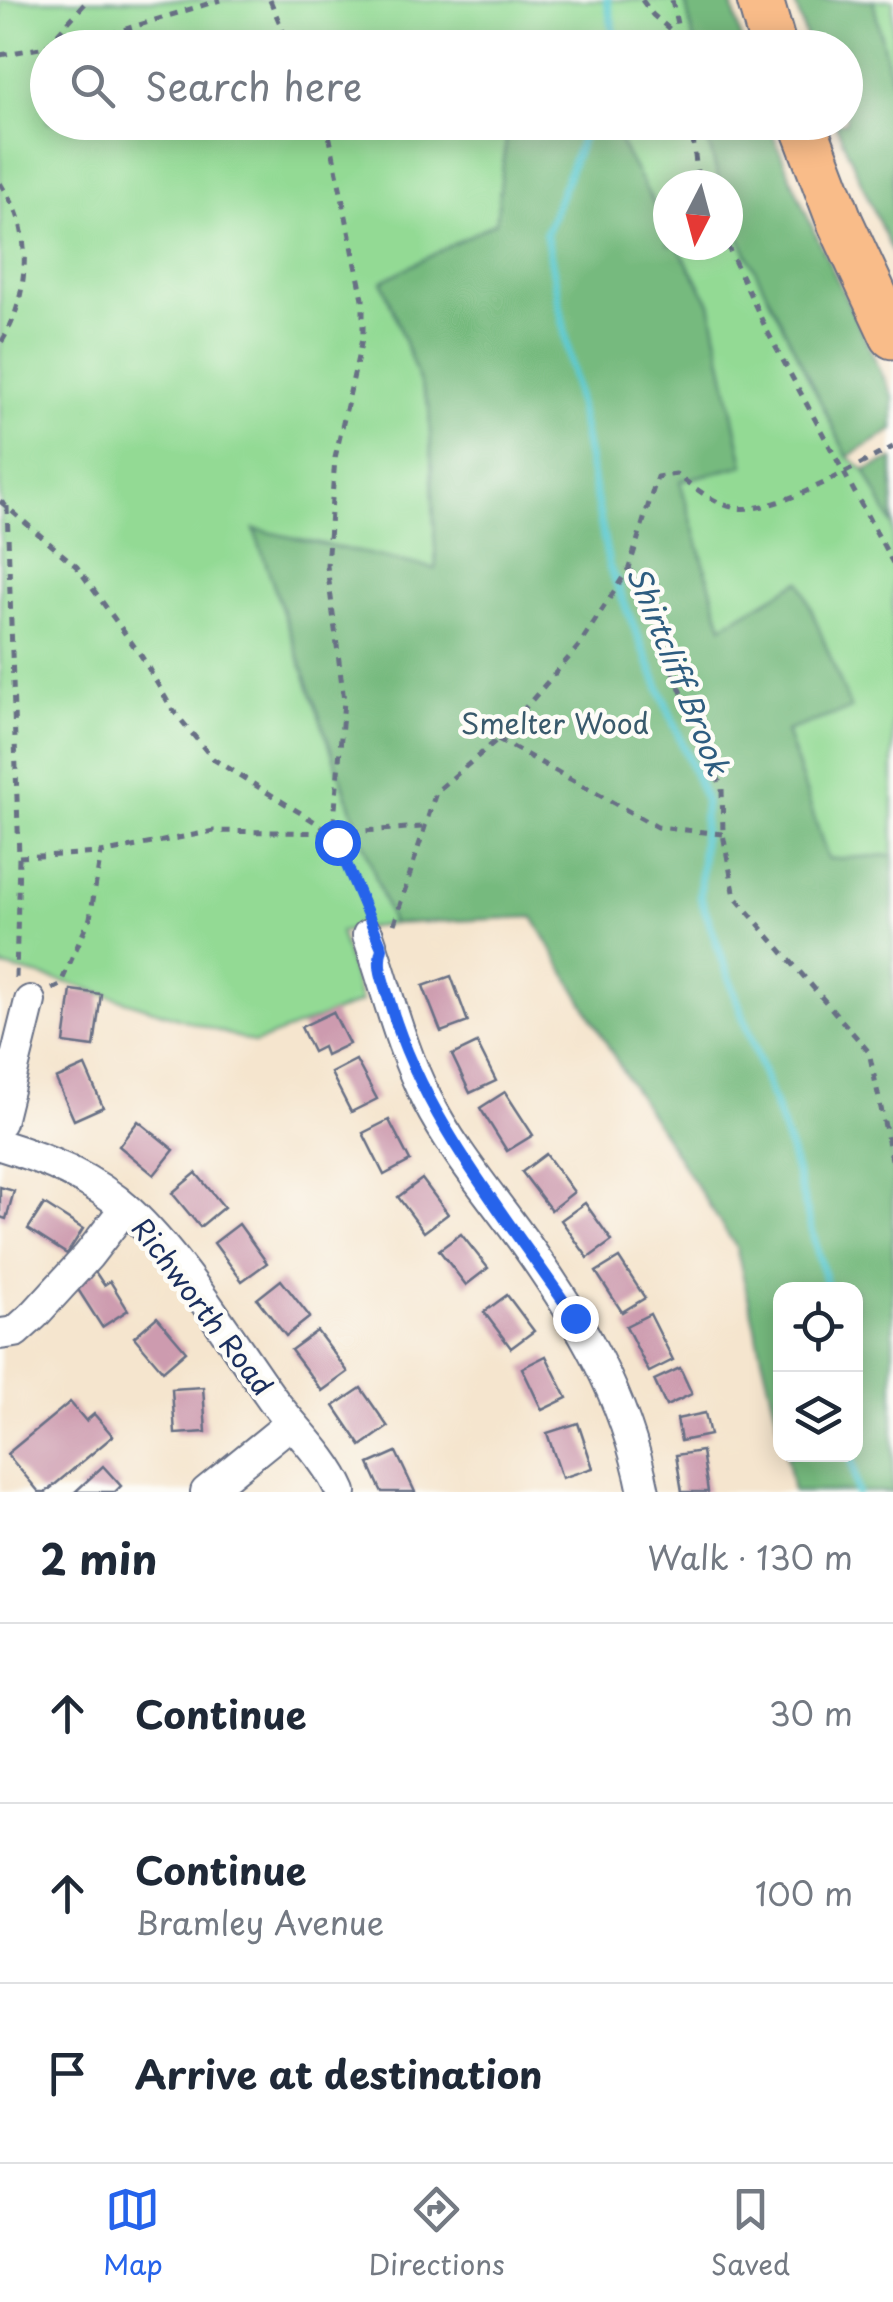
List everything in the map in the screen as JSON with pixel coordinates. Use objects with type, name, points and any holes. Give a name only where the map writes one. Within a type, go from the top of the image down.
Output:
[{"type":"highway","points":[[760,0],[769,30]]},
{"type":"highway","points":[[809,140],[840,222],[893,336]]},
{"type":"street","points":[[373,948],[400,1038],[427,1100],[470,1171],[575,1318],[611,1383],[638,1460],[644,1492]]},
{"type":"street","points":[[0,1122],[30,1000]]},
{"type":"street","name":"Richworth Road","points":[[0,1145],[62,1168],[125,1208],[174,1264],[290,1423],[333,1473],[340,1492]]},
{"type":"street","points":[[0,1334],[15,1332],[34,1315],[125,1208]]},
{"type":"street","points":[[206,1492],[290,1423]]},
{"type":"path","points":[[61,30],[88,0]]},
{"type":"path","points":[[123,30],[220,0]]},
{"type":"path","points":[[270,0],[282,30]]},
{"type":"path","points":[[642,0],[671,30]]},
{"type":"path","points":[[672,0],[678,30]]},
{"type":"path","points":[[0,55],[30,50]]},
{"type":"path","points":[[330,140],[363,299],[364,335],[335,458],[327,566],[344,701],[333,833],[382,948],[373,948]]},
{"type":"path","points":[[692,140],[696,170]]},
{"type":"path","points":[[0,183],[18,214],[25,277],[11,328],[0,344]]},
{"type":"path","points":[[734,260],[767,332],[893,563]]},
{"type":"path","points":[[373,948],[384,956],[422,826],[436,792],[498,739],[578,648],[629,568],[657,477],[676,474],[704,495],[734,508],[766,508],[893,446]]},
{"type":"path","points":[[0,500],[76,568],[142,657],[172,709],[213,759],[333,833]]},
{"type":"path","points":[[7,506],[19,856],[16,978],[30,1000],[60,985],[90,918],[101,853]]},
{"type":"path","points":[[629,568],[722,788],[723,834],[735,896],[870,1052],[893,1164]]},
{"type":"path","points":[[498,739],[657,827],[723,834]]},
{"type":"path","points":[[19,856],[101,853],[214,831],[333,833],[422,826]]},
{"type":"green space","points":[[0,0],[685,0],[691,30],[30,30],[30,140],[506,140],[496,222],[382,281],[429,407],[436,569],[254,530],[392,924],[340,932],[361,1002],[255,1043],[73,984],[0,966]]},
{"type":"green space","points":[[685,0],[731,0],[739,30],[691,30]]},
{"type":"green space","points":[[794,0],[873,0],[893,90],[893,254],[843,140],[863,140],[863,30],[804,30]]},
{"type":"green space","points":[[873,0],[893,0],[893,90]]},
{"type":"green space","name":"Smelter Wood","points":[[506,140],[618,140],[653,202],[653,260],[686,260],[710,303],[744,465],[680,481],[722,626],[800,581],[851,709],[786,731],[828,859],[893,855],[893,1492],[793,1492],[787,1462],[863,1462],[863,1282],[773,1282],[773,1402],[736,1247],[628,1080],[533,917],[392,924],[254,529],[436,569],[429,407],[382,281],[496,222]]},
{"type":"green space","points":[[618,140],[708,140],[716,170],[653,170],[653,202]]},
{"type":"green space","points":[[708,140],[775,140],[893,397],[893,430],[848,457],[743,245],[743,170],[716,170]]},
{"type":"green space","points":[[743,245],[847,456],[865,470],[893,526],[893,855],[828,860],[786,731],[850,709],[800,581],[722,627],[680,481],[744,465],[710,303],[686,260],[743,260]]},
{"type":"green space","points":[[893,459],[893,526],[865,470]]},
{"type":"building","points":[[451,976],[468,1022],[441,1032],[423,986]]},
{"type":"building","points":[[71,990],[101,994],[94,1047],[64,1043]]},
{"type":"building","points":[[333,1012],[349,1044],[326,1055],[323,1047],[313,1052],[301,1027]]},
{"type":"building","points":[[477,1043],[496,1081],[470,1093],[452,1055]]},
{"type":"building","points":[[356,1060],[377,1099],[351,1112],[331,1073]]},
{"type":"building","points":[[85,1066],[103,1107],[74,1120],[56,1079]]},
{"type":"building","points":[[505,1092],[533,1135],[507,1151],[480,1108]]},
{"type":"building","points":[[389,1120],[410,1161],[384,1175],[363,1133]]},
{"type":"building","points":[[138,1121],[174,1150],[154,1175],[119,1146]]},
{"type":"building","points":[[546,1154],[574,1192],[551,1210],[522,1172]]},
{"type":"building","points":[[196,1173],[224,1207],[200,1227],[172,1193]]},
{"type":"building","points":[[422,1179],[448,1214],[424,1232],[398,1197]]},
{"type":"building","points":[[0,1187],[14,1191],[6,1219],[0,1217]]},
{"type":"building","points":[[585,1203],[612,1241],[588,1258],[561,1220]]},
{"type":"building","points":[[44,1204],[83,1229],[67,1254],[28,1229]]},
{"type":"building","points":[[239,1224],[267,1263],[242,1281],[214,1243]]},
{"type":"building","points":[[461,1234],[488,1268],[466,1285],[439,1250]]},
{"type":"building","points":[[619,1258],[645,1298],[622,1312],[596,1272]]},
{"type":"building","points":[[92,1267],[104,1285],[110,1281],[128,1310],[102,1327],[72,1280]]},
{"type":"building","points":[[281,1280],[310,1317],[286,1336],[257,1299]]},
{"type":"building","points":[[507,1295],[534,1331],[511,1348],[484,1312]]},
{"type":"building","points":[[650,1314],[673,1360],[649,1372],[626,1326]]},
{"type":"building","points":[[157,1317],[186,1351],[163,1371],[134,1337]]},
{"type":"building","points":[[317,1331],[348,1372],[322,1391],[291,1350]]},
{"type":"building","points":[[546,1356],[567,1398],[542,1410],[522,1368]]},
{"type":"building","points":[[680,1368],[692,1394],[666,1406],[654,1380]]},
{"type":"building","points":[[203,1387],[206,1432],[175,1434],[172,1389]]},
{"type":"building","points":[[361,1388],[388,1427],[361,1446],[334,1406]]},
{"type":"building","points":[[70,1402],[86,1421],[94,1414],[113,1436],[46,1492],[39,1492],[7,1454]]},
{"type":"building","points":[[705,1413],[710,1435],[681,1441],[677,1419]]},
{"type":"building","points":[[578,1423],[593,1468],[562,1478],[547,1433]]},
{"type":"building","points":[[702,1451],[708,1492],[682,1492],[676,1455]]},
{"type":"building","points":[[396,1452],[415,1492],[382,1492],[379,1486],[369,1464]]},
{"type":"building","points":[[103,1466],[121,1486],[115,1492],[75,1492]]},
{"type":"waterway","name":"Shirtcliff Brook","points":[[607,0],[613,30]]},
{"type":"waterway","name":"Shirtcliff Brook","points":[[581,140],[546,233],[609,566],[705,799],[700,896],[789,1146],[826,1282]]},
{"type":"waterway","name":"Shirtcliff Brook","points":[[852,1462],[857,1492]]},
{"type":"route","points":[[337,842],[382,948],[378,962],[400,1038],[427,1100],[470,1171],[575,1318]]}]
